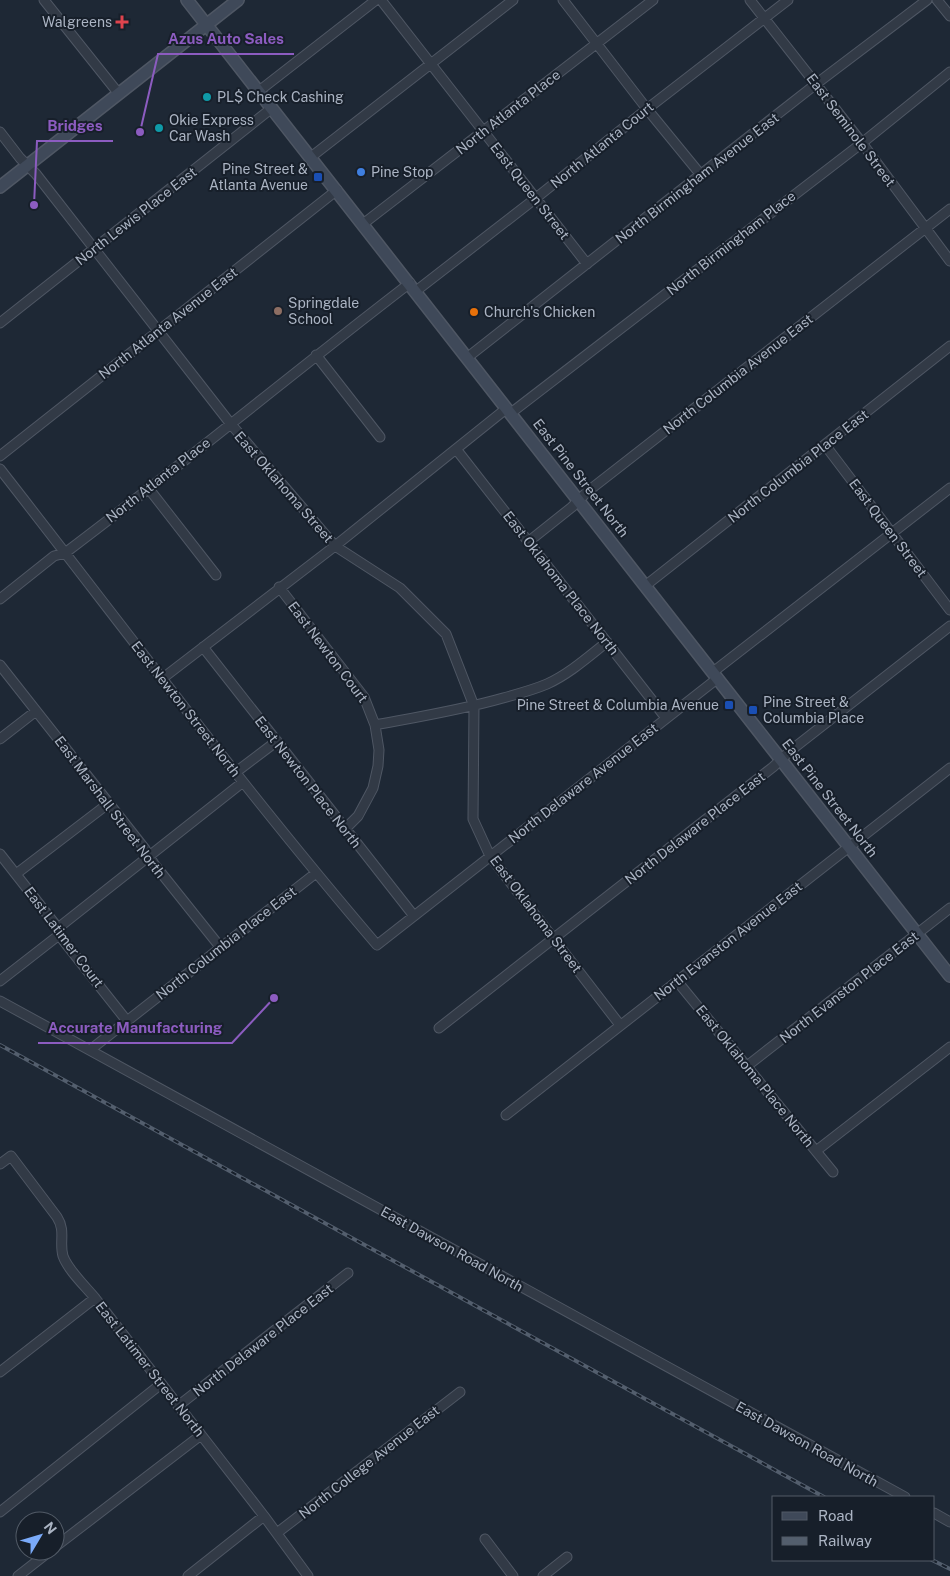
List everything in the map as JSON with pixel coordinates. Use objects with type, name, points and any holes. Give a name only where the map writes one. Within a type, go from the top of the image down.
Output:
[{"type":"main road","name":"East Pine Street North","points":[[187,0],[950,976]]},
{"type":"main road","points":[[0,187],[238,0]]},
{"type":"street","points":[[44,0],[119,94]]},
{"type":"street","points":[[259,91],[376,0]]},
{"type":"street","name":"East Queen Street","points":[[381,0],[587,264]]},
{"type":"street","points":[[311,157],[513,0]]},
{"type":"street","points":[[563,0],[647,109],[701,175]]},
{"type":"street","name":"North Atlanta Place","points":[[363,224],[654,0]]},
{"type":"street","name":"East Seminole Street","points":[[750,0],[862,143],[950,261]]},
{"type":"street","name":"North Atlanta Court","points":[[413,287],[536,198],[788,0]]},
{"type":"street","name":"North Birmingham Avenue East","points":[[468,358],[816,84],[927,0]]},
{"type":"street","points":[[937,0],[950,16]]},
{"type":"street","name":"North Birmingham Place","points":[[163,678],[335,546],[456,449],[862,143],[950,72]]},
{"type":"street","name":"North Lewis Place East","points":[[0,323],[272,108]]},
{"type":"street","name":"East Oklahoma Street","points":[[0,132],[36,174],[230,423],[335,546],[400,588],[446,634],[474,706],[473,819],[490,856],[620,1025]]},
{"type":"street","name":"North Atlanta Avenue East","points":[[0,456],[337,190]]},
{"type":"street","name":"North Columbia Avenue East","points":[[528,542],[587,492],[950,209]]},
{"type":"street","name":"North Atlanta Place","points":[[0,599],[54,556],[65,552],[149,489],[316,355],[413,287]]},
{"type":"street","name":"North Columbia Place East","points":[[645,586],[950,346]]},
{"type":"street","points":[[316,355],[380,437]]},
{"type":"street","name":"East Queen Street","points":[[825,446],[950,610]]},
{"type":"street","name":"East Oklahoma Place North","points":[[456,449],[666,718]]},
{"type":"street","name":"East Newton Street North","points":[[0,469],[243,782],[316,874],[377,945]]},
{"type":"street","name":"North Delaware Avenue East","points":[[377,945],[666,718],[715,675],[950,488]]},
{"type":"street","points":[[149,489],[216,575]]},
{"type":"street","name":"East Newton Court","points":[[279,588],[364,697],[375,725],[379,750],[378,766],[373,788],[358,816],[345,829]]},
{"type":"street","name":"North Delaware Place East","points":[[439,1028],[950,626]]},
{"type":"street","points":[[375,725],[474,706],[546,684],[573,669],[607,642]]},
{"type":"street","name":"East Newton Place North","points":[[203,647],[414,916]]},
{"type":"street","name":"East Marshall Street North","points":[[0,665],[221,948]]},
{"type":"street","points":[[0,739],[36,711]]},
{"type":"street","points":[[236,772],[277,741]]},
{"type":"street","name":"North Evanston Avenue East","points":[[506,1115],[950,768]]},
{"type":"street","points":[[0,981],[149,856],[243,782]]},
{"type":"street","points":[[16,874],[108,802]]},
{"type":"street","name":"East Latimer Court","points":[[0,854],[127,1021]]},
{"type":"street","name":"North Columbia Place East","points":[[90,1050],[316,874]]},
{"type":"street","name":"North Evanston Place East","points":[[747,1066],[950,908]]},
{"type":"street","name":"East Oklahoma Place North","points":[[677,981],[833,1172]]},
{"type":"street","name":"East Dawson Road North","points":[[0,1001],[903,1496]]},
{"type":"street","points":[[816,1151],[950,1047]]},
{"type":"street","name":"East Latimer Street North","points":[[0,1164],[10,1156],[61,1224],[63,1256],[68,1266],[264,1516],[308,1576]]},
{"type":"street","name":"North Delaware Place East","points":[[178,1406],[348,1273]]},
{"type":"street","points":[[0,1372],[94,1298]]},
{"type":"street","points":[[0,1512],[161,1384]]},
{"type":"street","name":"North College Avenue East","points":[[277,1533],[460,1392]]},
{"type":"street","points":[[65,1540],[201,1435]]},
{"type":"street","points":[[935,1514],[950,1522]]},
{"type":"street","points":[[188,1576],[264,1516]]},
{"type":"street","points":[[484,1539],[513,1576]]},
{"type":"street","points":[[542,1576],[566,1557]]},
{"type":"street","points":[[23,1575],[39,1561]]},
{"type":"railway","points":[[0,1045],[822,1496]]},
{"type":"railway","points":[[934,1561],[950,1569]]},
{"type":"place","name":"Walgreens","points":[[122,22]]},
{"type":"place","name":"PL$ Check Cashing","points":[[207,97]]},
{"type":"place","name":"Okie Express Car Wash","points":[[159,128]]},
{"type":"place","name":"Azus Auto Sales","points":[[140,132]]},
{"type":"place","name":"Pine Stop","points":[[361,172]]},
{"type":"place","name":"Pine Street & Atlanta Avenue","points":[[318,177]]},
{"type":"place","name":"Bridges","points":[[34,205]]},
{"type":"place","name":"Springdale School","points":[[278,311]]},
{"type":"place","name":"Church's Chicken","points":[[474,312]]},
{"type":"place","name":"Pine Street & Columbia Avenue","points":[[729,705]]},
{"type":"place","name":"Pine Street & Columbia Place","points":[[753,710]]},
{"type":"place","name":"Accurate Manufacturing","points":[[274,998]]}]
